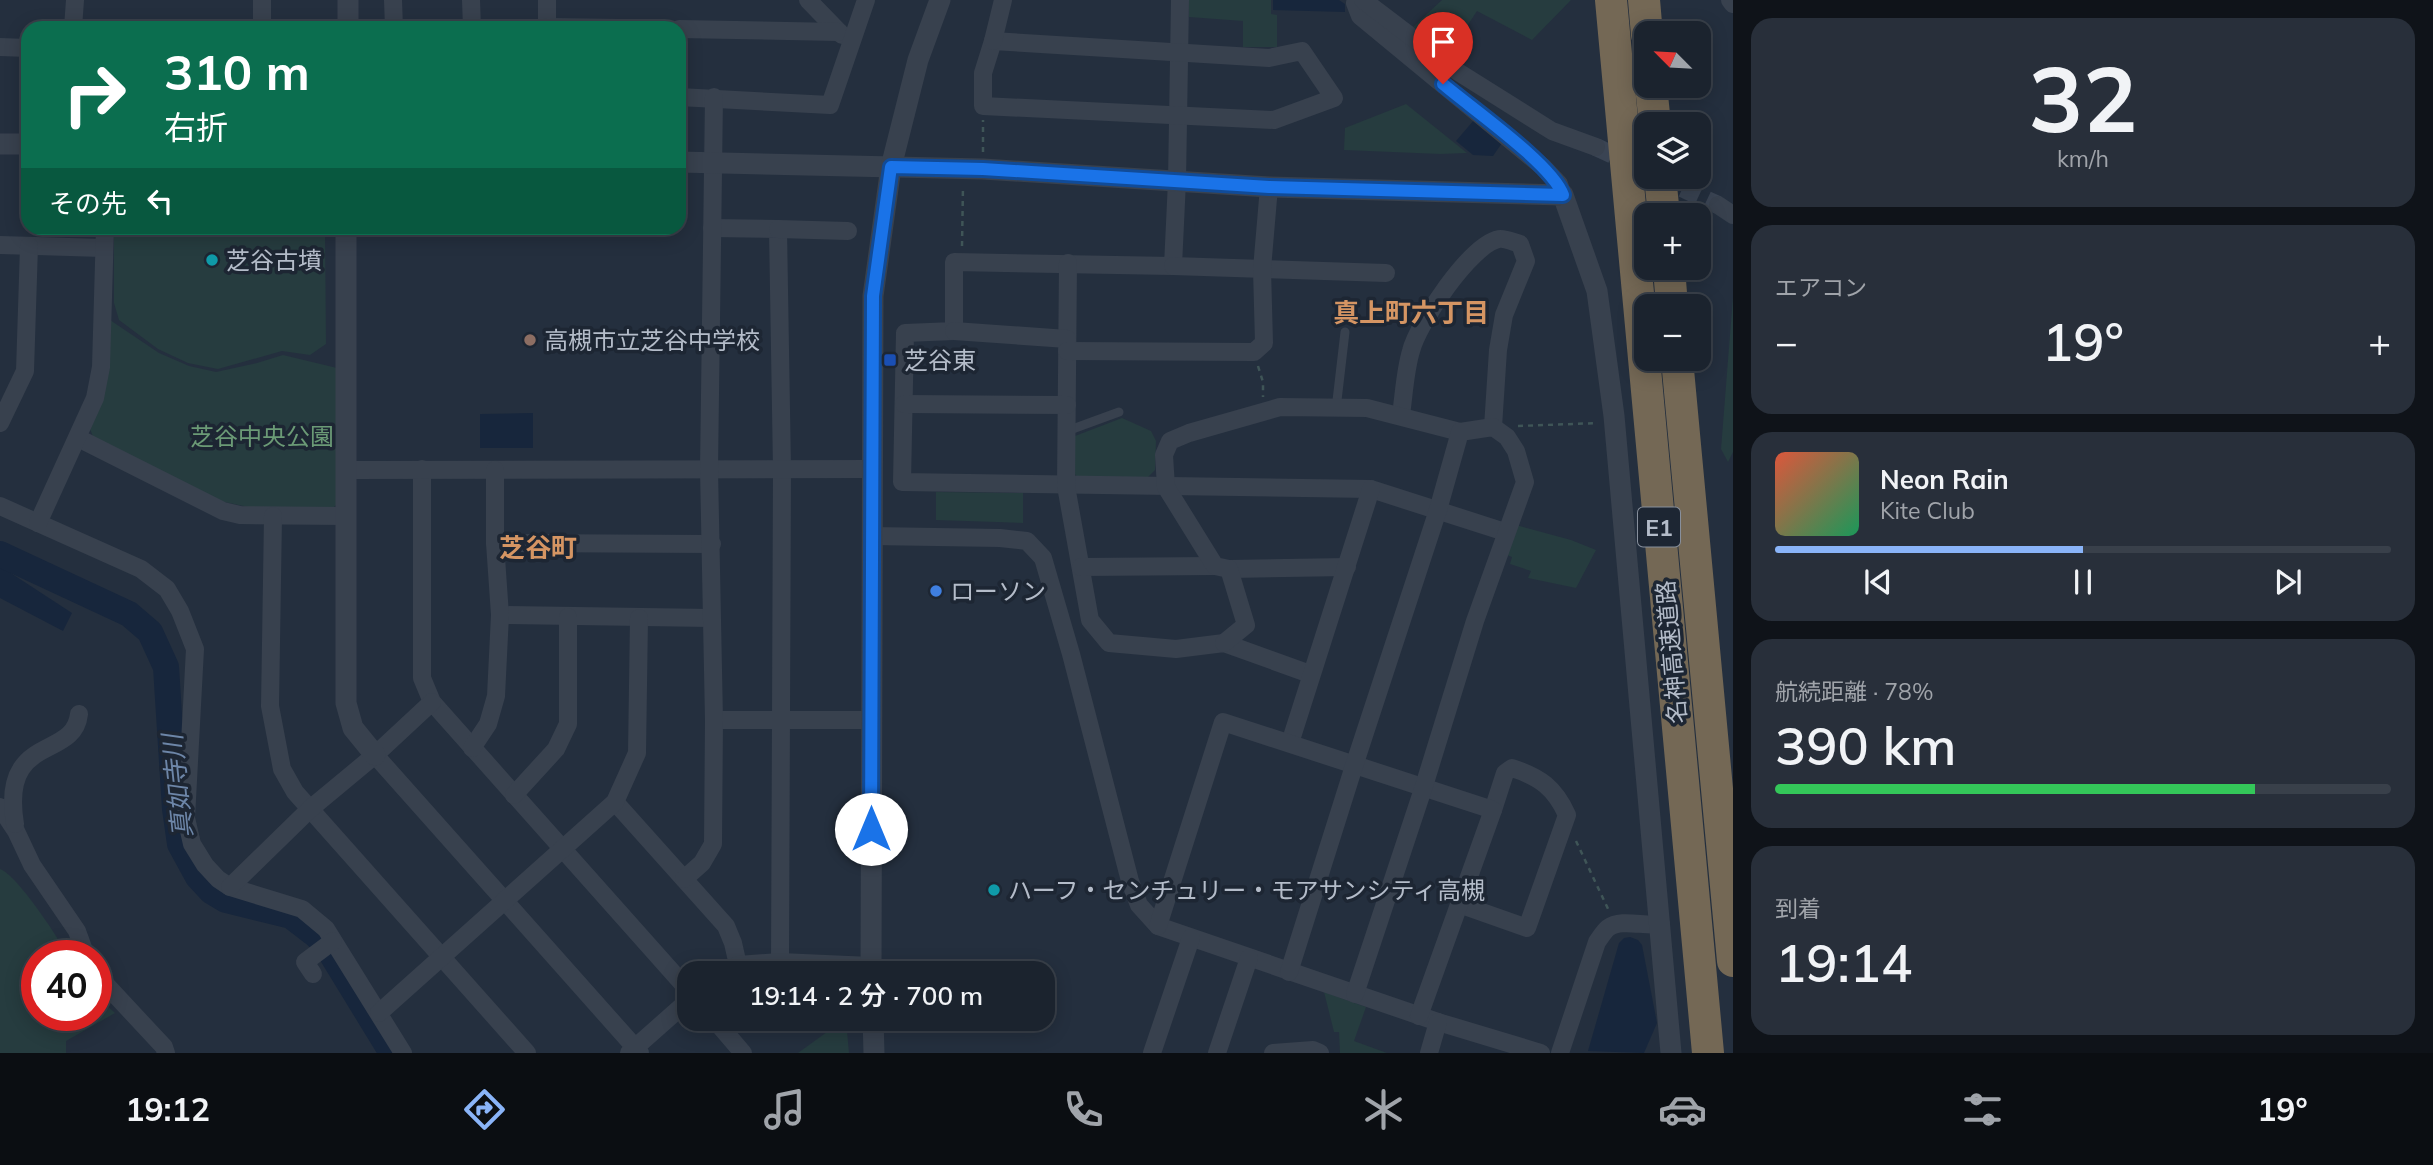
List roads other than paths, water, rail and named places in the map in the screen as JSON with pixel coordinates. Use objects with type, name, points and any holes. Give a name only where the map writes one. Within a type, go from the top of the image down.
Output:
[{"type":"highway","name":"名神高速道路","points":[[1611,0],[1708,1053]]},
{"type":"highway","points":[[1644,0],[1646,21]]},
{"type":"highway","name":"名神高速道路","points":[[1678,371],[1733,961]]},
{"type":"street","points":[[74,21],[75,0]]},
{"type":"street","points":[[262,0],[262,21]]},
{"type":"street","points":[[348,0],[348,21]]},
{"type":"street","points":[[394,0],[394,21]]},
{"type":"street","points":[[471,0],[472,21]]},
{"type":"street","points":[[547,0],[547,21]]},
{"type":"street","points":[[808,0],[844,37]]},
{"type":"street","points":[[686,97],[830,105],[844,37],[866,0]]},
{"type":"street","points":[[871,961],[873,296],[891,167],[918,60],[940,0]]},
{"type":"street","points":[[993,41],[1269,58],[1302,51],[1334,98],[1273,120],[983,106],[984,73],[1003,0]]},
{"type":"street","points":[[1173,266],[1180,0]]},
{"type":"street","points":[[1357,0],[1355,3],[1360,16],[1543,167],[1559,184],[1597,291],[1615,423],[1671,1053]]},
{"type":"street","points":[[1363,0],[1455,70],[1552,131],[1596,147]]},
{"type":"street","points":[[686,29],[844,37]]},
{"type":"street","points":[[0,47],[21,48]]},
{"type":"street","points":[[684,879],[702,863],[713,844],[714,720],[709,469],[714,97]]},
{"type":"street","points":[[0,144],[21,144]]},
{"type":"street","points":[[686,162],[974,169],[1269,187],[1563,195]]},
{"type":"street","points":[[1269,187],[1262,269],[1264,343],[1254,352],[1067,345],[954,331],[905,333],[902,482],[1371,489],[1506,532]]},
{"type":"street","points":[[712,228],[848,231]]},
{"type":"street","points":[[778,229],[782,469],[780,961]]},
{"type":"street","points":[[38,523],[95,398],[101,367],[104,235]]},
{"type":"street","points":[[346,235],[346,703],[353,729],[635,1051],[677,1011]]},
{"type":"street","points":[[1401,415],[1411,349],[1434,305],[1457,273],[1485,244],[1502,238],[1520,244],[1525,261],[1504,316],[1498,350],[1493,427]]},
{"type":"street","points":[[0,245],[104,248]]},
{"type":"street","points":[[0,423],[25,371],[29,246]]},
{"type":"street","points":[[954,331],[954,262],[1386,273]]},
{"type":"street","points":[[1068,263],[1066,486],[1090,620],[1110,643],[1176,649],[1224,643],[1310,674]]},
{"type":"street","points":[[904,404],[1067,405]]},
{"type":"street","points":[[1224,643],[1246,625],[1222,567],[1166,487],[1164,455],[1170,441],[1280,407],[1367,408],[1460,432],[1493,427],[1507,437],[1516,452],[1525,482],[1475,621],[1355,994]]},
{"type":"street","points":[[1289,972],[1438,510],[1460,432]]},
{"type":"street","points":[[78,438],[223,511],[240,515],[346,516]]},
{"type":"street","points":[[346,470],[871,468]]},
{"type":"street","points":[[422,469],[422,678],[432,702],[677,977]]},
{"type":"street","points":[[472,748],[488,724],[496,696],[500,615],[495,543],[495,470]]},
{"type":"street","points":[[1290,743],[1371,489]]},
{"type":"street","points":[[0,506],[141,569],[167,589],[180,611],[195,649],[186,818],[192,844],[205,865],[230,887],[302,909],[326,929],[402,1053]]},
{"type":"street","points":[[273,516],[270,706],[282,769],[295,792],[527,1053]]},
{"type":"street","points":[[872,536],[1000,538],[1027,541],[1043,558],[1130,881],[1139,905],[1158,926],[1419,1016],[1541,1053]]},
{"type":"street","points":[[495,543],[712,544]]},
{"type":"street","points":[[1081,567],[1347,567]]},
{"type":"street","points":[[500,615],[711,618]]},
{"type":"street","points":[[514,795],[556,749],[568,724],[568,617]]},
{"type":"street","points":[[379,1013],[615,802],[637,753],[639,618]]},
{"type":"street","points":[[230,887],[310,809],[375,755],[432,702]]},
{"type":"street","points":[[16,831],[11,802],[15,779],[23,763],[72,733],[78,725],[79,713]]},
{"type":"street","points":[[714,720],[871,720]]},
{"type":"street","points":[[1158,926],[1223,722],[1493,810]]},
{"type":"street","points":[[1419,1016],[1505,773],[1512,768],[1534,775],[1559,797],[1567,815],[1527,928],[1459,904]]},
{"type":"street","points":[[615,802],[726,926],[733,943],[731,961]]},
{"type":"street","points":[[0,807],[16,831],[32,865],[77,931],[80,940]]},
{"type":"street","points":[[1560,1053],[1576,1012],[1597,942],[1608,927],[1623,922],[1648,926],[1661,924]]},
{"type":"street","points":[[1152,1053],[1191,937]]},
{"type":"street","points":[[313,974],[305,962],[333,941]]},
{"type":"street","points":[[1217,1053],[1249,958]]},
{"type":"street","points":[[112,992],[164,1047],[166,1053]]},
{"type":"street","points":[[1429,1053],[1438,1022]]},
{"type":"street","points":[[724,1031],[743,1053]]},
{"type":"street","points":[[873,1031],[874,1053]]},
{"type":"street","points":[[1273,1053],[1313,1050],[1321,1053]]},
{"type":"lane","points":[[1336,409],[1345,331]]},
{"type":"lane","points":[[1067,431],[1119,412]]},
{"type":"water","points":[[1273,0],[1339,0],[1345,4],[1345,12],[1273,10]]},
{"type":"water","points":[[1474,120],[1502,143],[1493,156],[1473,155],[1456,141]]},
{"type":"water","points":[[533,413],[533,448],[480,448],[480,414]]},
{"type":"water","points":[[0,566],[72,613],[63,631],[0,598]]},
{"type":"water","points":[[1630,937],[1642,945],[1657,1023],[1644,1053],[1588,1051],[1619,943]]},
{"type":"waterway","name":"真如寺川","points":[[0,554],[129,614],[150,632],[166,667],[175,809],[180,844],[198,877],[211,891],[226,900],[291,916],[317,936],[329,950],[392,1053]]},
{"type":"tunnel","points":[[1596,147],[1634,165]]},
{"type":"tunnel","points":[[1684,189],[1718,205]]},
{"type":"place","name":"芝谷古墳","points":[[212,260]]},
{"type":"place","name":"高槻市立芝谷中学校","points":[[530,340]]},
{"type":"place","name":"芝谷東","points":[[890,360]]},
{"type":"place","name":"ローソン","points":[[936,591]]},
{"type":"place","name":"ハーフ・センチュリー・モアサンシティ高槻","points":[[994,890]]},
{"type":"district","name":"真上町六丁目","points":[[1411,312]]},
{"type":"district","name":"芝谷町","points":[[538,547]]},
{"type":"park label","name":"芝谷中央公園","points":[[262,436]]}]
